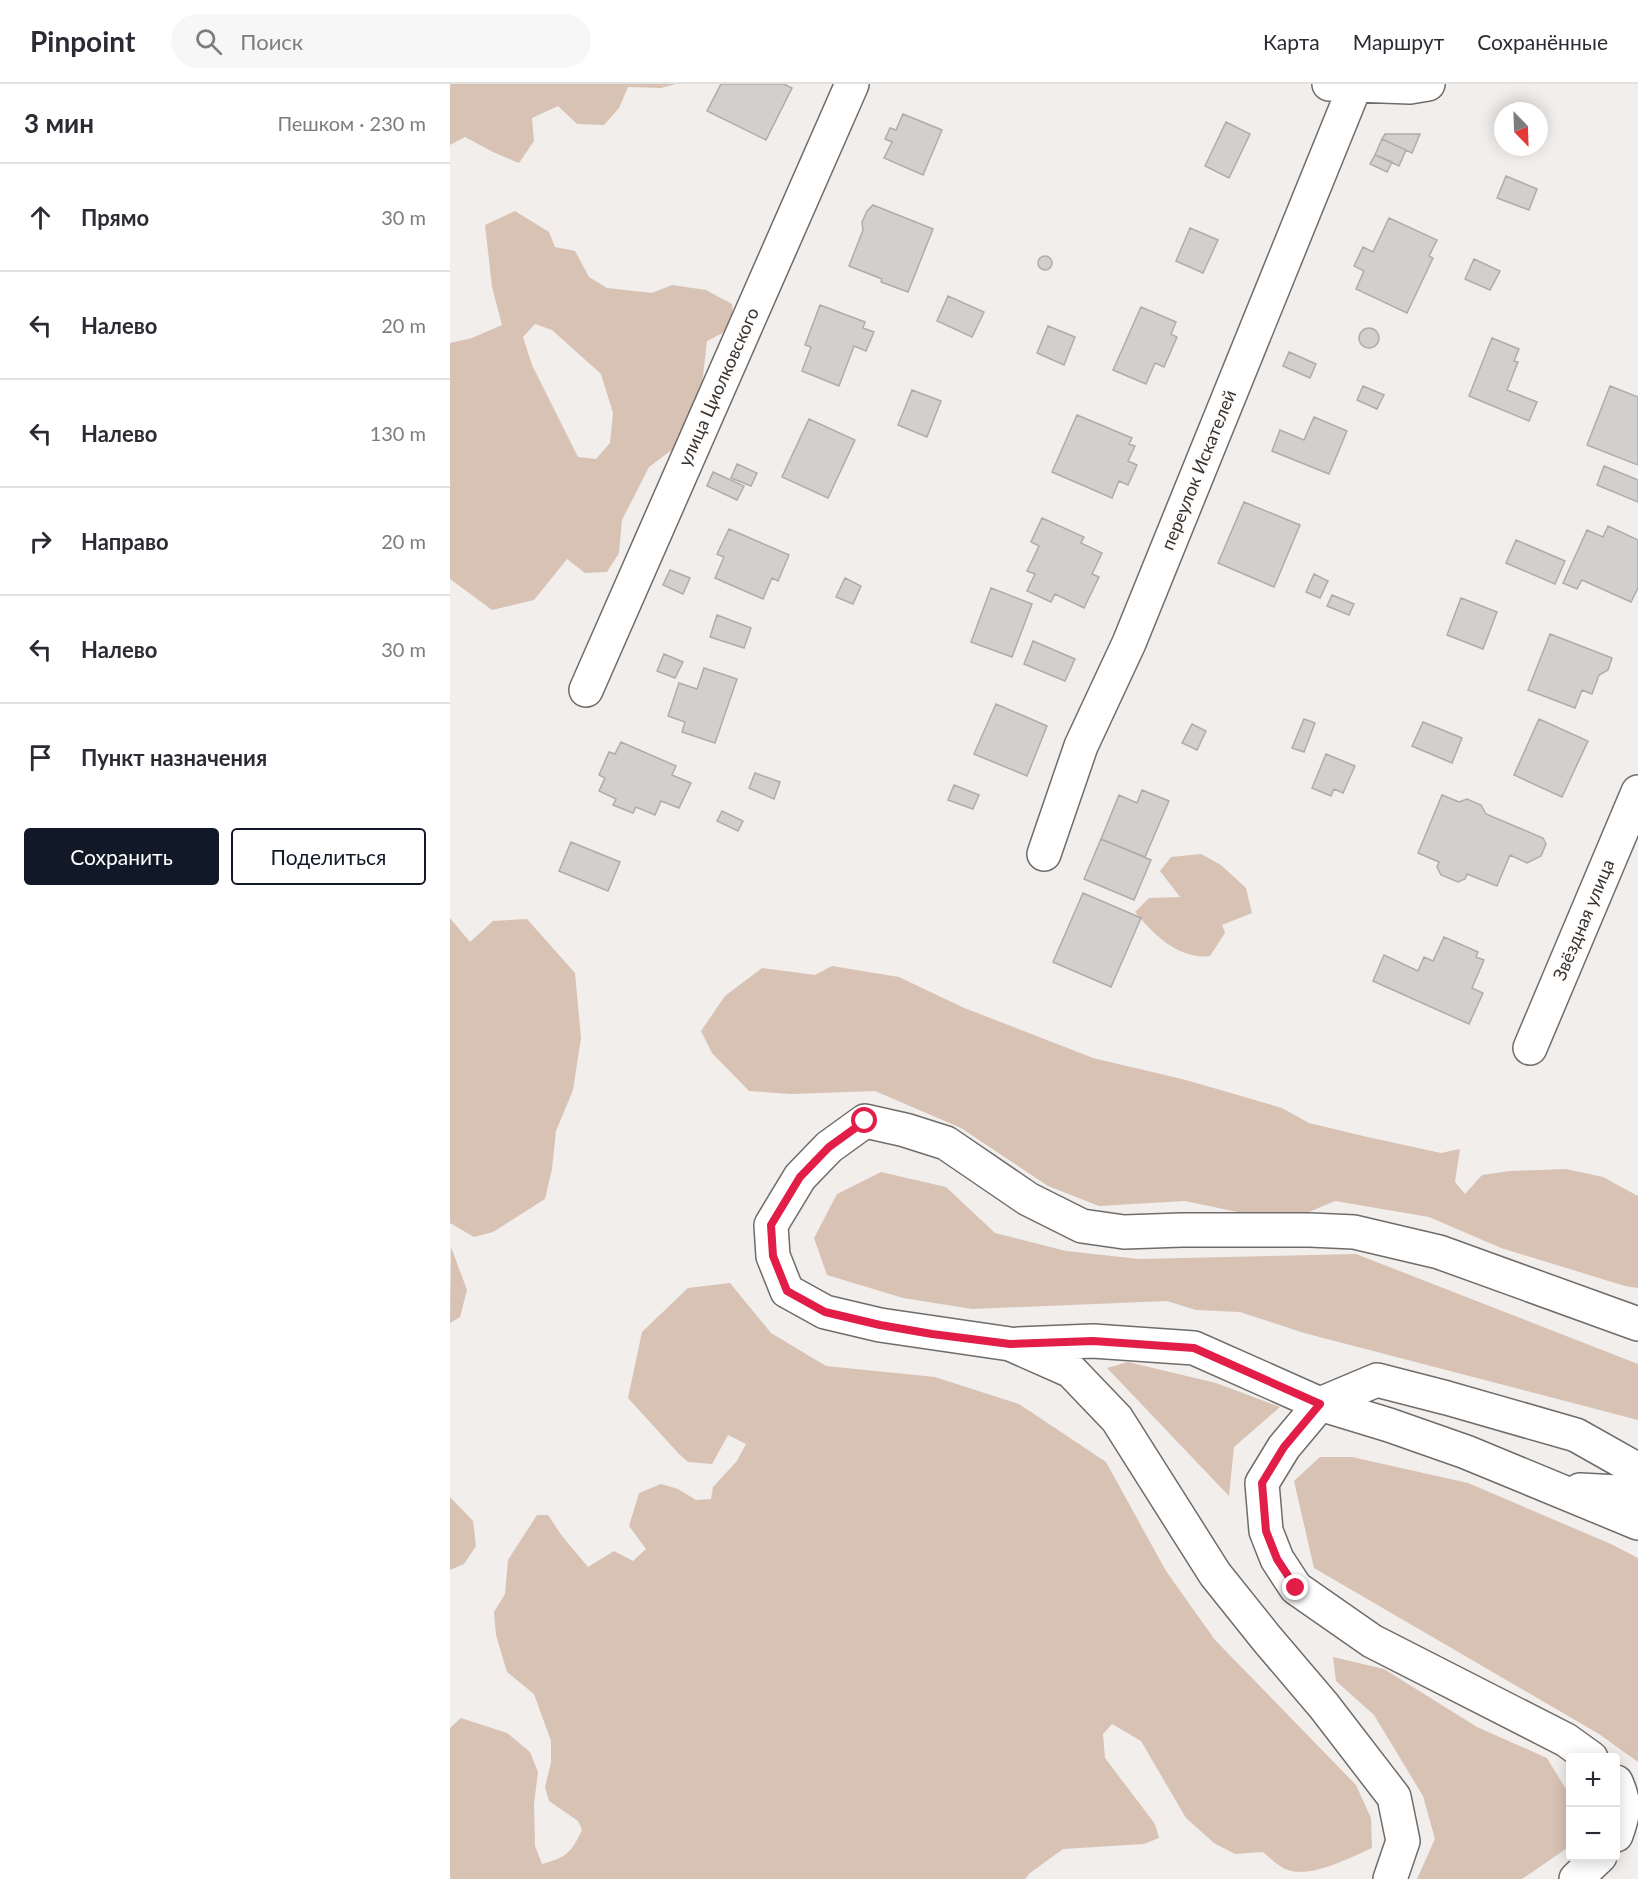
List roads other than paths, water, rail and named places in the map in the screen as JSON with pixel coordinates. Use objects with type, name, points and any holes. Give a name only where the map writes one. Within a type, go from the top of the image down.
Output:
[{"type":"street","name":"улица Циолковского","points":[[586,690],[852,84]]},
{"type":"street","points":[[1342,85],[1410,87],[1428,84]]},
{"type":"street","name":"переулок Искателей","points":[[1044,854],[1081,746],[1129,643],[1342,85]]},
{"type":"street","name":"Звёздная улица","points":[[1530,1048],[1638,792]]},
{"type":"street","points":[[1638,1324],[1439,1252],[1354,1232],[1310,1230],[1124,1232],[1082,1226],[1028,1199],[946,1143],[865,1121],[829,1147],[800,1177],[771,1225],[773,1256],[787,1291],[825,1312],[880,1325],[1010,1344],[1093,1341],[1194,1348],[1320,1404],[1466,1452],[1638,1523]]},
{"type":"street","points":[[1010,1344],[1071,1371],[1117,1419],[1215,1574],[1394,1797],[1403,1841],[1390,1879]]},
{"type":"street","points":[[1584,1753],[1566,1740],[1372,1641],[1296,1588],[1277,1559],[1266,1531],[1262,1483],[1284,1447],[1320,1404],[1377,1380],[1576,1435],[1638,1470]]},
{"type":"street","points":[[1552,1488],[1638,1493]]},
{"type":"street","points":[[1620,1790],[1624,1799],[1620,1825]]},
{"type":"street","points":[[1576,1879],[1596,1861]]}]
